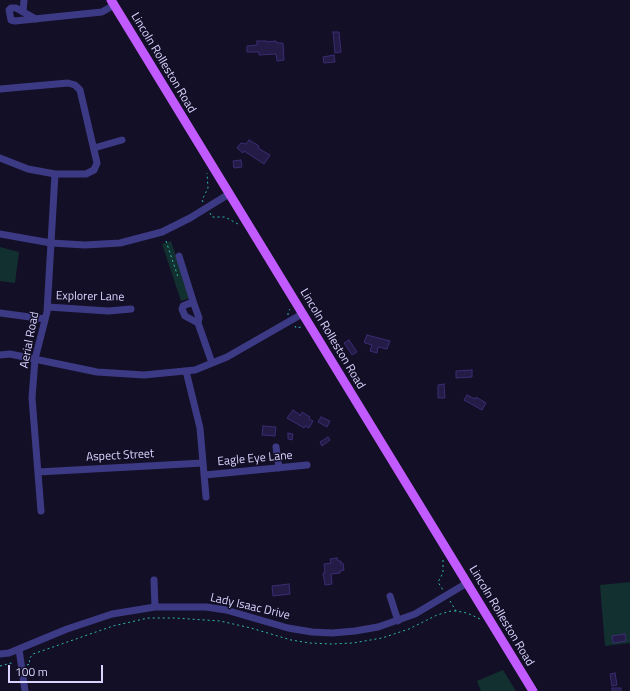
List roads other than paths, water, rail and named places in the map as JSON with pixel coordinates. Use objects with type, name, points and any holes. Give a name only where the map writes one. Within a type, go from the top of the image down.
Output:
[{"type":"main road","name":"Lincoln Rolleston Road","points":[[112,3],[533,691]]},
{"type":"street","points":[[23,12],[24,0]]},
{"type":"street","points":[[36,19],[16,8],[11,8],[9,10],[11,20],[15,21],[36,19],[102,12],[112,3]]},
{"type":"street","points":[[0,89],[68,83],[75,85],[80,90],[97,163],[94,170],[86,174],[55,174],[28,169],[0,158]]},
{"type":"street","points":[[94,148],[122,140]]},
{"type":"street","name":"Aerial Road","points":[[41,511],[32,398],[35,359],[48,307],[55,174]]},
{"type":"street","points":[[0,234],[51,243],[85,245],[120,243],[162,232],[190,218],[229,194]]},
{"type":"street","points":[[179,256],[199,318],[198,323],[212,363]]},
{"type":"street","points":[[194,304],[190,303],[183,306],[182,309],[185,316],[198,323]]},
{"type":"street","name":"Explorer Lane","points":[[48,307],[108,311],[131,309]]},
{"type":"street","points":[[0,313],[46,319]]},
{"type":"street","points":[[0,355],[10,354],[97,372],[144,375],[195,370],[227,357],[302,314]]},
{"type":"street","points":[[186,371],[200,428],[206,497]]},
{"type":"street","points":[[276,447],[279,468]]},
{"type":"street","name":"Aspect Street","points":[[38,472],[203,463]]},
{"type":"street","name":"Eagle Eye Lane","points":[[204,475],[307,465]]},
{"type":"street","points":[[154,580],[155,607]]},
{"type":"street","name":"Lady Isaac Drive","points":[[0,654],[19,650],[67,629],[112,614],[155,607],[206,607],[226,610],[288,628],[332,633],[355,631],[378,627],[398,621],[429,607],[467,583]]},
{"type":"street","points":[[390,596],[398,621]]},
{"type":"street","points":[[19,650],[24,691]]}]
